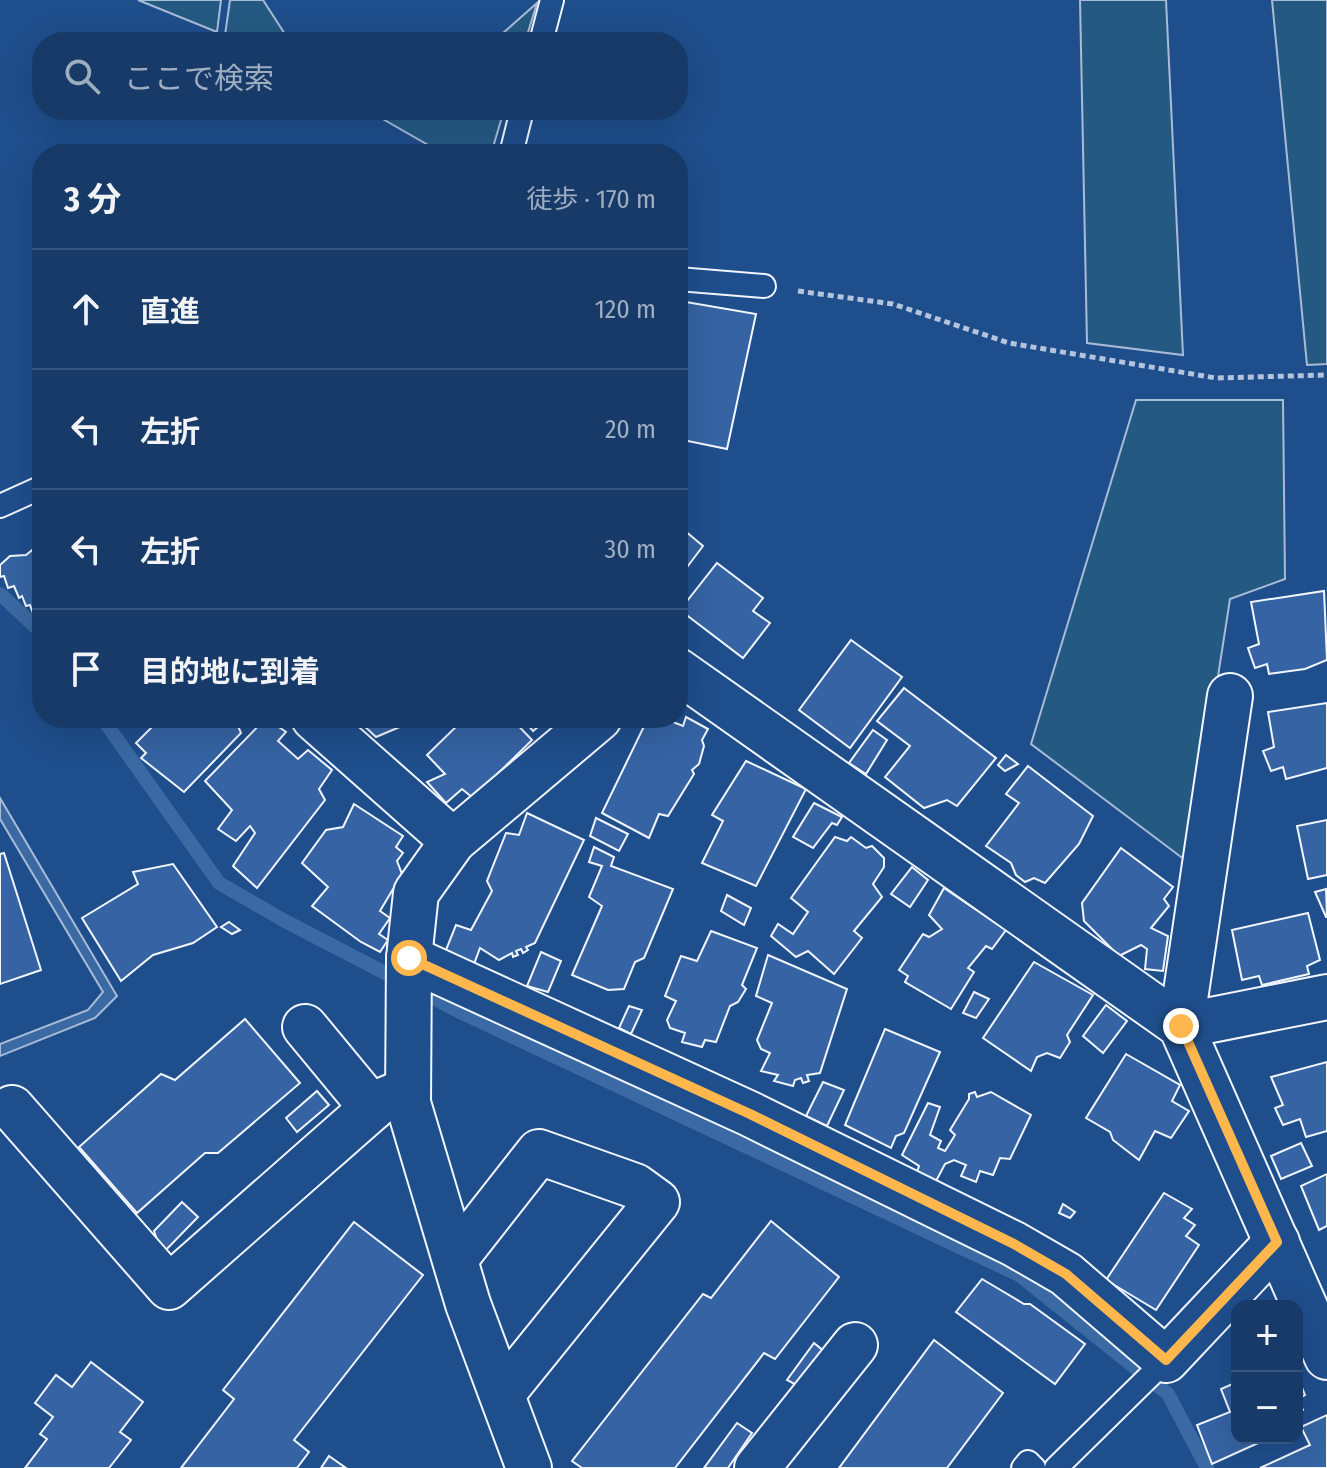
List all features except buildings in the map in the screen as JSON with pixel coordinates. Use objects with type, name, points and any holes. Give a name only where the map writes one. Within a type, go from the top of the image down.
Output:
[{"type":"street","points":[[688,678],[1181,1026],[1327,1357]]},
{"type":"street","points":[[1181,1026],[1230,696]]},
{"type":"street","points":[[325,728],[453,841]]},
{"type":"street","points":[[12,1108],[169,1287],[390,1099],[416,893],[453,841],[587,728]]},
{"type":"street","points":[[409,958],[750,1114],[1014,1244],[1066,1274],[1166,1360],[1277,1242]]},
{"type":"street","points":[[1181,1026],[1327,997]]},
{"type":"street","points":[[305,1027],[390,1099],[408,1103],[455,1259],[529,1468]]},
{"type":"street","points":[[455,1259],[539,1152],[635,1186],[657,1202],[502,1394]]},
{"type":"street","points":[[757,1468],[855,1345]]},
{"type":"lane","points":[[544,32],[552,0]]},
{"type":"lane","points":[[514,144],[520,120]]},
{"type":"lane","points":[[688,280],[764,286]]},
{"type":"lane","points":[[0,506],[32,492]]},
{"type":"lane","points":[[1056,1468],[1166,1360]]},
{"type":"lane","points":[[1023,1468],[1028,1462],[1034,1468]]},
{"type":"path","points":[[764,286],[893,304],[1009,343],[1216,378],[1327,375]]},
{"type":"shaded area","points":[[138,0],[221,0],[217,32]]},
{"type":"shaded area","points":[[230,0],[263,0],[284,32],[225,32]]},
{"type":"shaded area","points":[[1080,0],[1166,0],[1183,355],[1087,343]]},
{"type":"shaded area","points":[[1272,0],[1327,0],[1327,364],[1307,365]]},
{"type":"shaded area","points":[[537,3],[528,32],[504,32]]},
{"type":"shaded area","points":[[384,120],[501,120],[494,144],[426,144]]},
{"type":"shaded area","points":[[1136,400],[1283,400],[1285,579],[1230,599],[1189,863],[1031,744]]},
{"type":"shaded area","points":[[0,798],[117,996],[95,1018],[0,1056],[0,1044],[88,1010],[103,992],[0,819]]},
{"type":"waterway","points":[[0,594],[32,624]]},
{"type":"waterway","points":[[109,728],[219,883],[462,1013],[1019,1275],[1168,1394],[1207,1468]]},
{"type":"route","points":[[409,958],[750,1114],[1014,1244],[1066,1274],[1166,1360],[1277,1242],[1181,1026]]}]
